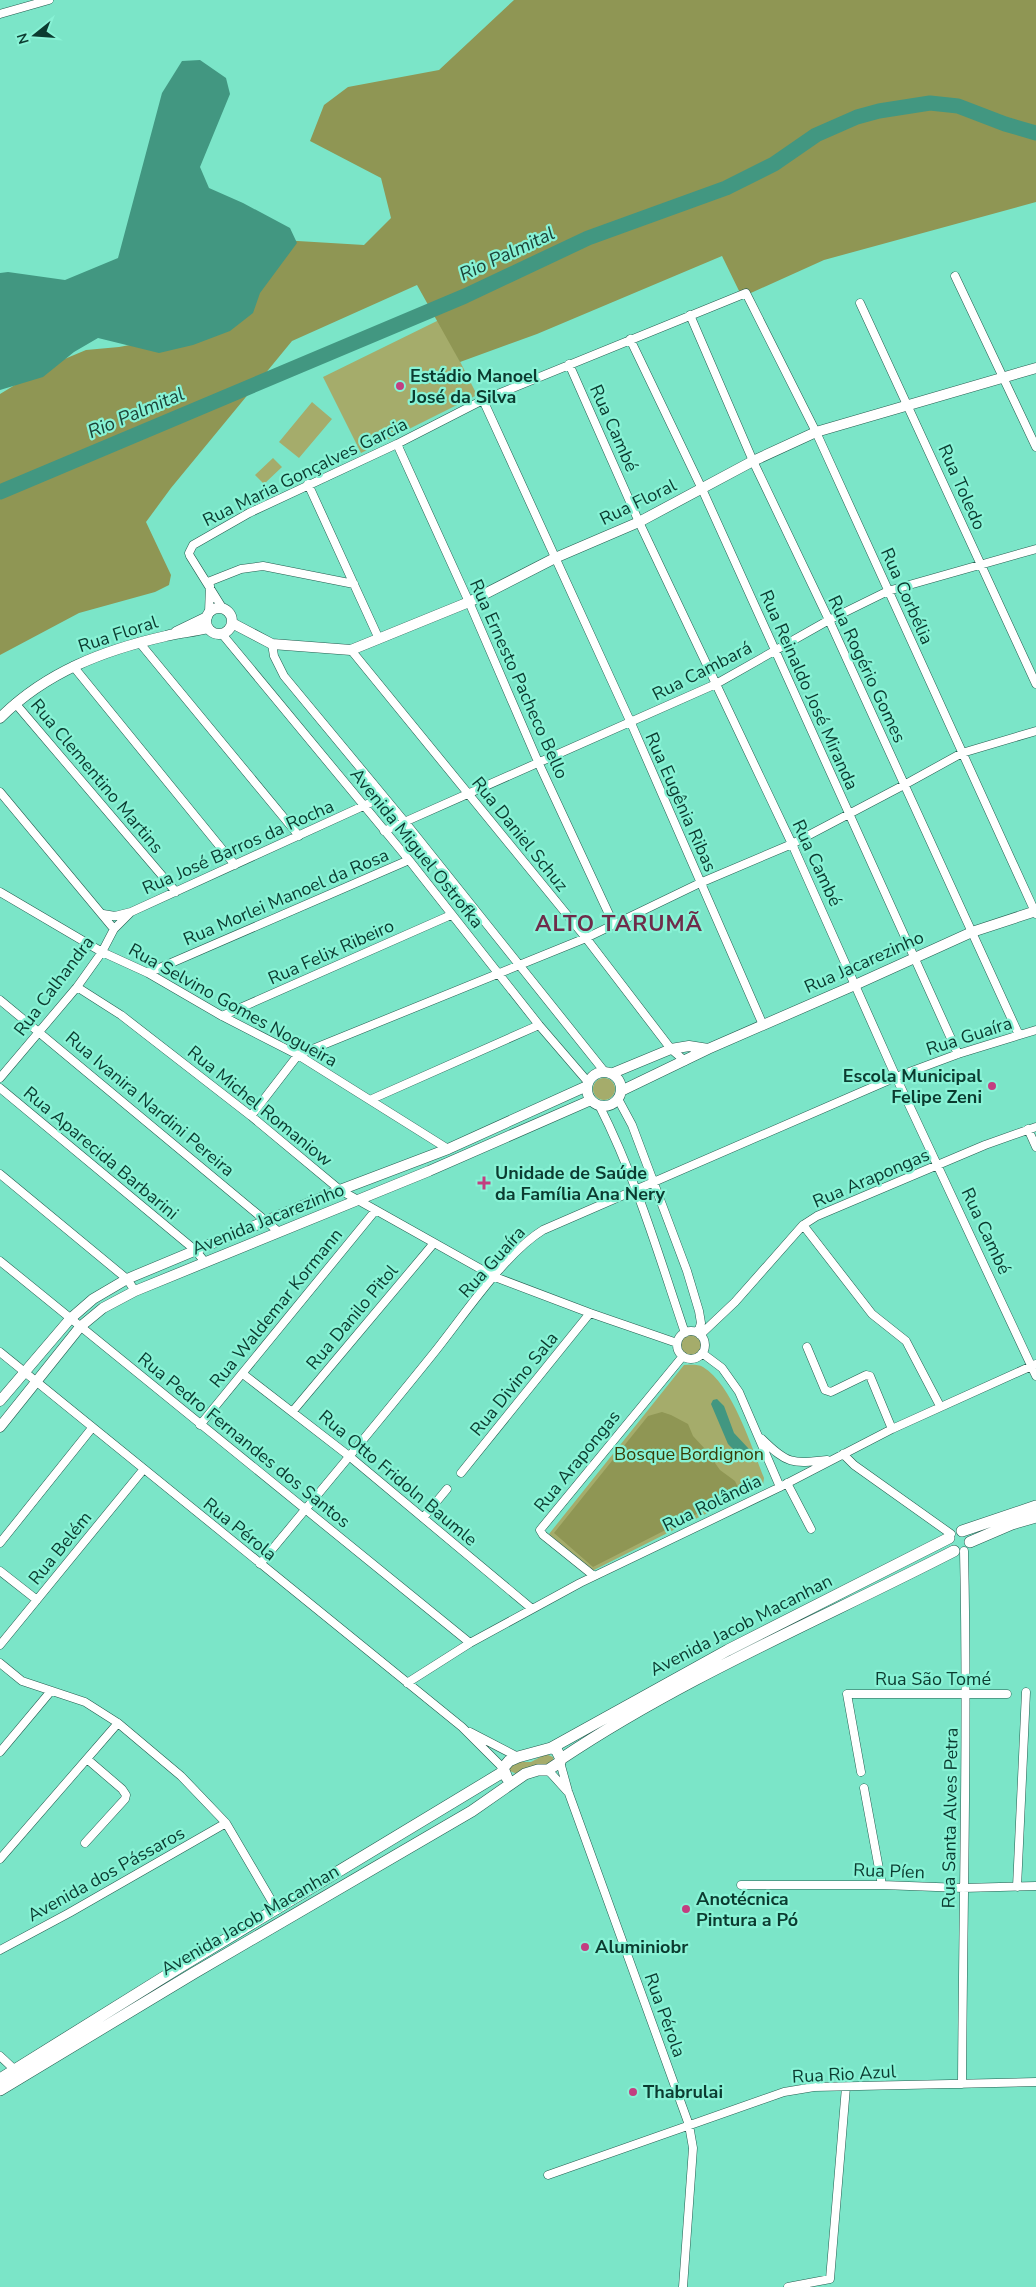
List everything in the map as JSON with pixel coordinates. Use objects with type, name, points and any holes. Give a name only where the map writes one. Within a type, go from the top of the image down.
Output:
[{"type":"main road","name":"Avenida Jacob Macanhan","points":[[0,2079],[503,1770],[509,1762],[518,1757],[551,1748],[639,1697],[954,1535],[1036,1506]]},
{"type":"main road","name":"Avenida Jacob Macanhan","points":[[0,2090],[194,1973],[472,1811],[530,1772],[548,1770],[647,1705],[712,1670],[962,1548],[1012,1524],[1036,1517]]},
{"type":"main road","points":[[967,1534],[962,1548],[949,1546],[954,1535],[967,1534]]},
{"type":"main road","points":[[551,1748],[556,1750],[560,1761]]},
{"type":"main road","points":[[503,1770],[511,1781],[518,1780]]},
{"type":"street","points":[[0,14],[49,0]]},
{"type":"street","points":[[955,276],[1036,447]]},
{"type":"street","name":"Rua Maria Gonçalves Garcia","points":[[209,584],[190,556],[189,553],[193,545],[249,513],[397,444],[483,400],[746,293]]},
{"type":"street","name":"Rua Corbélia","points":[[746,293],[816,432],[1036,912]]},
{"type":"street","name":"Rua Toledo","points":[[860,303],[1036,684]]},
{"type":"street","name":"Rua Rogério Gomes","points":[[690,315],[753,461],[829,620],[1019,1035]]},
{"type":"street","name":"Rua Reinaldo José Miranda","points":[[630,339],[702,489],[849,815],[916,956],[958,1054]]},
{"type":"street","name":"Rua Cambé","points":[[569,364],[639,522],[792,844],[896,1077],[1033,1365],[1036,1376]]},
{"type":"street","name":"Rua Floral","points":[[232,623],[272,644],[350,650],[469,602],[555,558],[639,522],[753,461],[816,432],[1036,368]]},
{"type":"street","name":"Rua Eugênia Ribas","points":[[483,400],[630,723],[762,1025]]},
{"type":"street","name":"Rua Ernesto Pacheco Bello","points":[[397,444],[469,602],[539,764],[614,925]]},
{"type":"street","points":[[308,484],[379,639]]},
{"type":"street","name":"Rua Cambará","points":[[384,831],[716,684],[829,620],[888,591],[982,566],[1036,549]]},
{"type":"street","points":[[209,584],[241,569],[262,566],[354,584]]},
{"type":"street","points":[[209,584],[223,609],[230,614],[232,623],[230,629],[223,634],[214,634],[208,628],[209,584]]},
{"type":"street","points":[[208,615],[215,609],[223,609]]},
{"type":"street","name":"Rua Floral","points":[[173,634],[208,615]]},
{"type":"street","name":"Rua Floral","points":[[0,718],[32,690],[72,666],[108,651],[140,642],[208,628]]},
{"type":"street","name":"Rua Floral","points":[[223,634],[256,637]]},
{"type":"street","name":"Avenida Miguel Ostrofka","points":[[223,634],[409,860],[539,1026],[588,1084]]},
{"type":"street","points":[[140,642],[299,836]]},
{"type":"street","name":"Avenida Miguel Ostrofka","points":[[272,644],[274,656],[284,676],[608,1072]]},
{"type":"street","name":"Rua Daniel Schuz","points":[[350,650],[586,938],[670,1049],[685,1061]]},
{"type":"street","points":[[72,666],[235,865]]},
{"type":"street","name":"Rua Clementino Martins","points":[[15,703],[176,892]]},
{"type":"street","points":[[251,1116],[298,1055],[518,964],[586,938],[700,883],[792,844],[904,786],[962,753],[1036,731]]},
{"type":"street","points":[[0,792],[114,929]]},
{"type":"street","name":"Rua José Barros da Rocha","points":[[103,914],[115,916],[132,912],[365,807],[383,797]]},
{"type":"street","name":"Rua Morlei Manoel da Rosa","points":[[148,972],[409,860]]},
{"type":"street","name":"Rua Selvino Gomes Nogueira","points":[[0,892],[102,952],[148,972],[222,1016],[298,1055],[372,1099],[448,1149]]},
{"type":"street","name":"Rua Calhandra","points":[[0,1078],[77,987],[102,952],[114,929],[132,912]]},
{"type":"street","name":"Rua Jacarezinho","points":[[620,1095],[708,1049],[855,985],[916,956],[972,932],[1036,912]]},
{"type":"street","name":"Rua Felix Ribeiro","points":[[222,1016],[451,915]]},
{"type":"street","name":"Rua Michel Romaniow","points":[[77,987],[121,1015],[251,1116],[340,1190],[495,1277],[590,1313],[678,1343]]},
{"type":"street","name":"Rua Ivanira Nardini Pereira","points":[[0,1000],[279,1232]]},
{"type":"street","points":[[372,1099],[539,1026]]},
{"type":"street","name":"Rua Guaíra","points":[[260,1564],[495,1277],[523,1245],[537,1234],[635,1189],[896,1077],[958,1054],[1036,1030]]},
{"type":"street","name":"Rua Jacarezinho","points":[[608,1072],[670,1049],[689,1046],[708,1049]]},
{"type":"street","points":[[608,1072],[620,1081],[620,1095],[687,1271],[699,1311],[701,1323],[699,1334],[704,1342],[702,1352],[693,1358],[682,1356],[678,1349],[678,1343],[685,1333],[657,1245],[635,1189],[588,1084],[594,1074],[608,1072]]},
{"type":"street","name":"Avenida Jacarezinho","points":[[0,1401],[70,1319],[93,1299],[127,1279],[340,1190],[448,1149],[588,1084]]},
{"type":"street","name":"Rua Aparecida Barbarini","points":[[0,1088],[195,1250],[205,1262]]},
{"type":"street","points":[[595,1103],[609,1105],[620,1095]]},
{"type":"street","name":"Avenida Jacarezinho","points":[[0,1427],[80,1327],[103,1308],[135,1291],[595,1103]]},
{"type":"street","points":[[1032,1128],[1036,1147]]},
{"type":"street","name":"Rua Arapongas","points":[[699,1334],[735,1302],[803,1224],[817,1216],[938,1165],[1032,1128]]},
{"type":"street","points":[[0,1174],[127,1279],[135,1291]]},
{"type":"street","name":"Rua Waldemar Kormann","points":[[200,1425],[375,1210]]},
{"type":"street","points":[[803,1224],[872,1314],[906,1340],[940,1406]]},
{"type":"street","name":"Rua Danilo Pitol","points":[[293,1411],[434,1242]]},
{"type":"street","name":"Rua Pedro Fernandes dos Santos","points":[[0,1260],[200,1425],[470,1643]]},
{"type":"street","name":"Rua Divino Sala","points":[[461,1473],[590,1313]]},
{"type":"street","points":[[685,1333],[699,1334]]},
{"type":"street","points":[[807,1347],[825,1390],[831,1392],[866,1375],[870,1376],[892,1429]]},
{"type":"street","name":"Rua Pérola","points":[[0,1352],[462,1727],[503,1770]]},
{"type":"street","points":[[702,1352],[722,1368],[739,1392],[780,1487]]},
{"type":"street","name":"Rua Arapongas","points":[[594,1576],[543,1535],[540,1530],[682,1356]]},
{"type":"street","name":"Rua Rolândia","points":[[407,1683],[470,1643],[531,1608],[780,1487],[892,1429],[1033,1365]]},
{"type":"street","name":"Rua Otto Fridoln Baumle","points":[[243,1374],[349,1456],[531,1608]]},
{"type":"street","points":[[0,1543],[92,1428]]},
{"type":"street","points":[[759,1436],[780,1457],[786,1460],[804,1463],[833,1459]]},
{"type":"street","points":[[843,1454],[854,1465],[954,1535]]},
{"type":"street","name":"Rua Belém","points":[[0,1646],[143,1470]]},
{"type":"street","points":[[788,1483],[811,1529]]},
{"type":"street","points":[[423,1518],[447,1489]]},
{"type":"street","name":"Rua Santa Alves Petra","points":[[962,1548],[967,1694],[963,1888],[962,2084]]},
{"type":"street","points":[[0,1571],[37,1600]]},
{"type":"street","points":[[0,1663],[22,1681],[85,1702],[118,1723],[181,1776],[226,1823],[277,1910]]},
{"type":"street","points":[[0,1752],[51,1691]]},
{"type":"street","points":[[1017,1887],[1026,1692]]},
{"type":"street","name":"Rua São Tomé","points":[[861,1772],[847,1694],[1007,1694]]},
{"type":"street","points":[[0,1859],[118,1723]]},
{"type":"street","name":"Rua Pérola","points":[[462,1727],[518,1757]]},
{"type":"street","points":[[85,1843],[125,1799],[126,1795],[122,1789],[87,1759]]},
{"type":"street","name":"Rua Pérola","points":[[560,1761],[568,1791],[689,2125],[693,2148],[684,2287]]},
{"type":"street","name":"Rua Pérola","points":[[548,1770],[568,1791]]},
{"type":"street","points":[[864,1788],[882,1885]]},
{"type":"street","name":"Avenida dos Pássaros","points":[[0,1950],[69,1914],[226,1823]]},
{"type":"street","name":"Rua Píen","points":[[741,1885],[882,1885],[963,1888],[1036,1886]]},
{"type":"street","points":[[0,2056],[15,2070]]},
{"type":"street","name":"Rua Rio Azul","points":[[548,2175],[784,2092],[814,2087],[1036,2082]]},
{"type":"street","points":[[788,2287],[830,2279],[846,2086]]},
{"type":"green space","points":[[514,0],[1036,0],[1036,202],[824,260],[742,297],[722,256],[537,334],[460,362],[417,285],[292,341],[171,488],[146,522],[171,575],[169,585],[155,592],[79,613],[0,655],[0,394],[43,368],[86,350],[119,347],[184,335],[281,240],[364,245],[391,218],[381,178],[310,141],[324,105],[348,87],[439,70]]},
{"type":"green space","name":"Estádio Manoel José da Silva","points":[[439,320],[477,395],[361,453],[323,377]]},
{"type":"green space","points":[[312,402],[332,419],[299,458],[279,442]]},
{"type":"green space","points":[[273,458],[282,467],[264,484],[255,475]]},
{"type":"green space","points":[[604,1078],[612,1081],[615,1089],[612,1097],[604,1100],[596,1097],[593,1089],[596,1081]]},
{"type":"green space","points":[[691,1335],[698,1338],[701,1345],[698,1352],[691,1355],[684,1352],[681,1345],[684,1338]]},
{"type":"green space","name":"Bosque Bordignon","points":[[684,1365],[703,1367],[723,1387],[747,1434],[764,1478],[763,1485],[592,1571],[549,1534]]},
{"type":"green space","name":"Bosque Bordignon","points":[[662,1412],[688,1424],[693,1436],[720,1470],[735,1481],[740,1492],[593,1567],[554,1533],[648,1416]]},
{"type":"green space","points":[[546,1754],[553,1757],[554,1762],[517,1774],[509,1769],[516,1762],[531,1762]]},
{"type":"water","points":[[200,60],[226,78],[230,94],[200,167],[209,188],[243,203],[290,228],[297,243],[260,293],[253,313],[230,331],[193,345],[159,353],[98,338],[74,352],[43,377],[0,390],[0,273],[8,272],[65,280],[118,258],[162,93],[182,61]]},
{"type":"water","points":[[717,1399],[724,1406],[734,1433],[749,1449],[747,1454],[738,1454],[728,1444],[711,1404],[713,1400]]},
{"type":"waterway","name":"Rio Palmital","points":[[0,492],[465,296],[588,238],[726,188],[774,164],[816,135],[857,117],[879,111],[930,103],[958,106],[1005,124],[1036,133]]},
{"type":"place","name":"Estádio Manoel José da Silva","points":[[400,386]]},
{"type":"place","name":"Escola Municipal Felipe Zeni","points":[[992,1086]]},
{"type":"place","name":"Unidade de Saúde da Família Ana Nery","points":[[484,1183]]},
{"type":"place","name":"Anotécnica Pintura a Pó","points":[[686,1909]]},
{"type":"place","name":"Aluminiobr","points":[[585,1947]]},
{"type":"place","name":"Thabrulai","points":[[633,2092]]},
{"type":"district","name":"ALTO TARUMÃ","points":[[619,924]]}]
